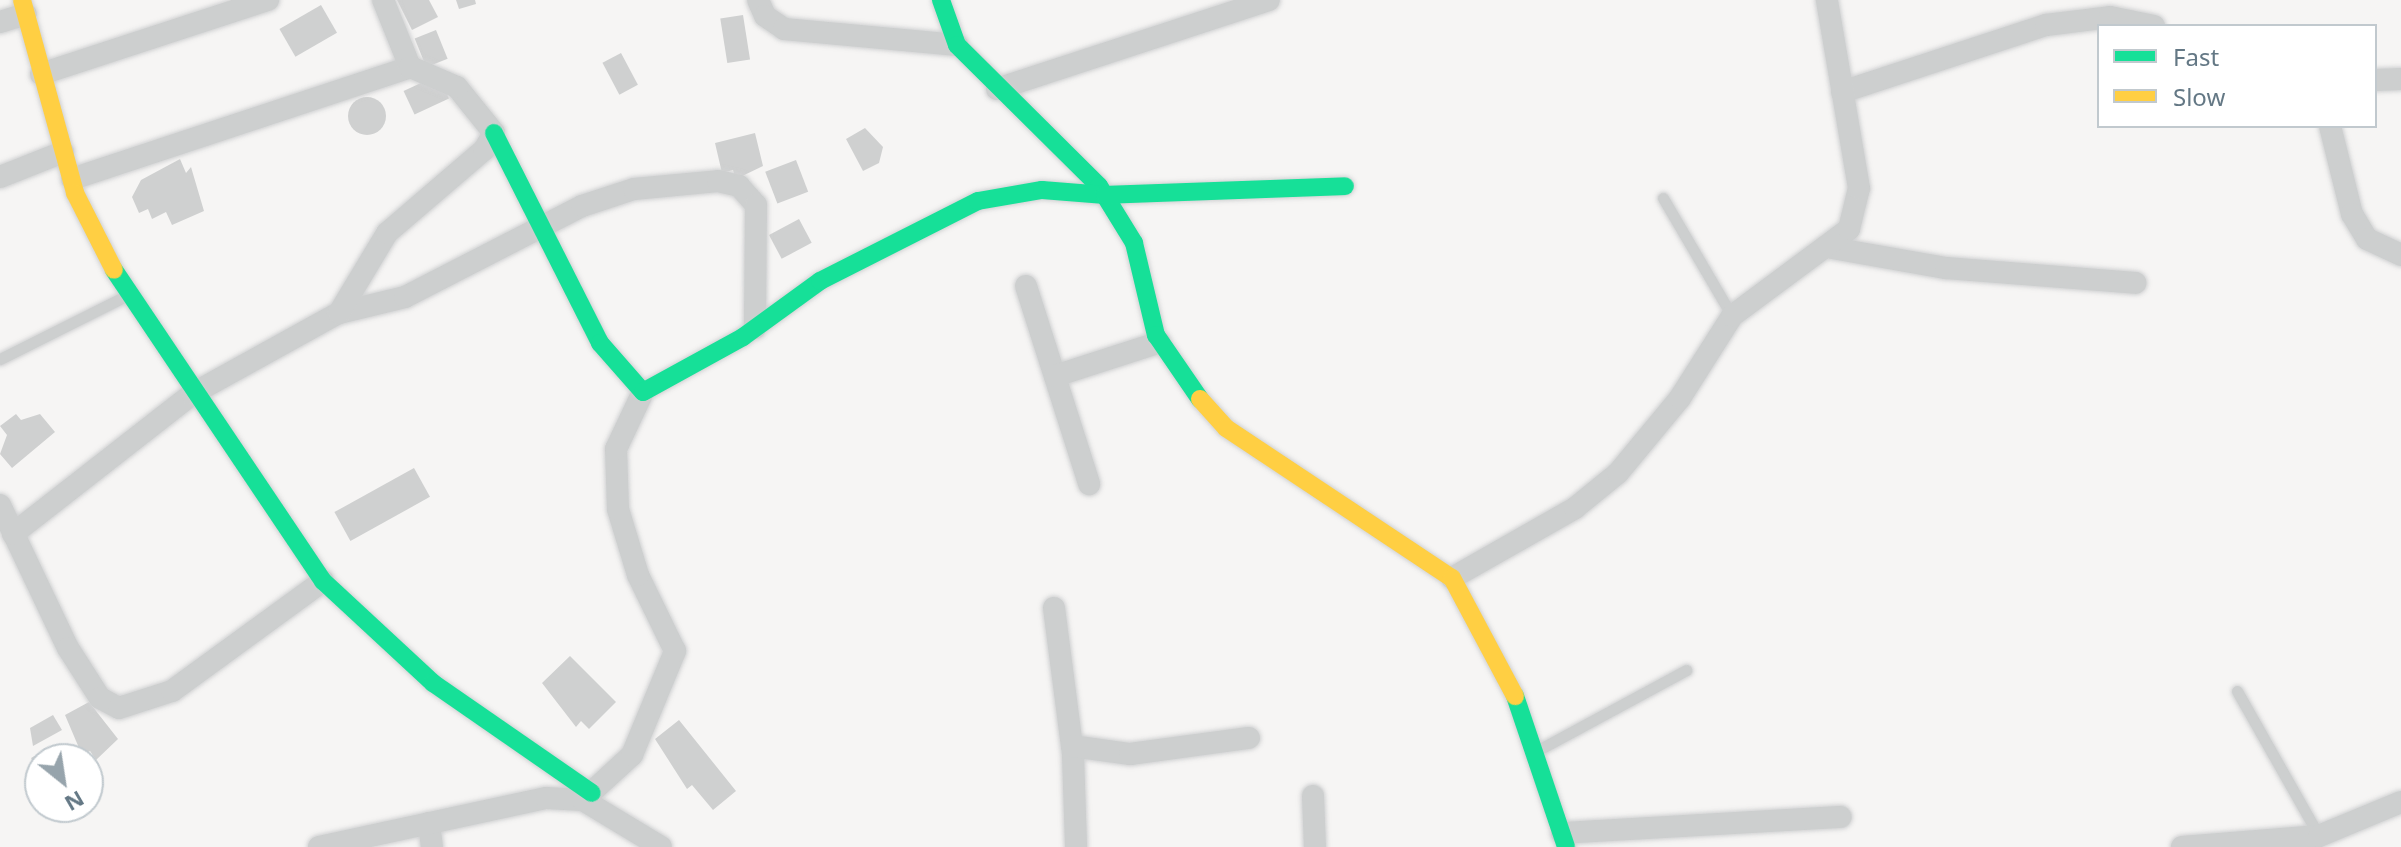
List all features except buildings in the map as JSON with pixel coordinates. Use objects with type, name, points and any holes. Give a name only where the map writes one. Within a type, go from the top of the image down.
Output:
[{"type":"street","points":[[41,74],[268,0]]},
{"type":"street","points":[[383,0],[410,67]]},
{"type":"street","points":[[758,0],[765,16],[784,29],[957,45]]},
{"type":"street","points":[[941,0],[957,45],[997,89],[1105,195],[1134,243],[1160,342],[1226,428],[1452,578],[1540,749],[1564,840],[1841,817]]},
{"type":"street","points":[[1452,578],[1575,508],[1618,473],[1680,398],[1732,316],[1832,248],[1849,229],[1859,188],[1827,0]]},
{"type":"street","points":[[997,89],[1265,1]]},
{"type":"street","points":[[0,22],[24,7],[72,179],[128,295],[192,394],[323,581],[433,683],[587,797],[661,847]]},
{"type":"street","points":[[1842,92],[2046,25],[2110,17],[2144,24]]},
{"type":"street","points":[[72,179],[410,67],[457,87],[494,133],[600,343],[643,392]]},
{"type":"street","points":[[2377,80],[2401,79]]},
{"type":"street","points":[[2330,128],[2352,214],[2367,239],[2401,255]]},
{"type":"street","points":[[339,313],[387,233],[460,175],[494,133]]},
{"type":"street","points":[[0,177],[63,152]]},
{"type":"street","points":[[13,534],[192,394],[339,313],[405,297],[540,228],[634,189],[739,186],[756,205],[755,328]]},
{"type":"street","points":[[319,847],[429,823],[512,800],[587,797],[632,755],[675,651],[638,575],[618,509],[616,449],[643,392],[755,328],[820,281],[978,201],[1042,190],[1105,195],[1345,186]]},
{"type":"street","points":[[1832,248],[1946,268],[2135,283]]},
{"type":"street","points":[[1026,286],[1089,484]]},
{"type":"street","points":[[1055,376],[1160,342]]},
{"type":"street","points":[[0,505],[68,648],[100,698],[119,708],[172,691],[323,581]]},
{"type":"street","points":[[1054,608],[1072,746],[1076,847]]},
{"type":"street","points":[[1072,746],[1130,754],[1249,738]]},
{"type":"street","points":[[1313,796],[1315,847]]},
{"type":"street","points":[[2182,847],[2321,842],[2401,802]]},
{"type":"street","points":[[429,823],[432,847]]},
{"type":"lane","points":[[1663,198],[1732,316]]},
{"type":"lane","points":[[0,359],[128,295]]},
{"type":"lane","points":[[1540,749],[1686,670]]},
{"type":"lane","points":[[2237,691],[2321,842]]},
{"type":"traffic: fast","points":[[941,0],[957,45],[1099,186],[1134,243],[1156,335],[1200,399]]},
{"type":"traffic: fast","points":[[494,133],[600,343],[643,392],[743,337],[820,281],[978,201],[1042,190],[1105,195],[1345,186]]},
{"type":"traffic: fast","points":[[114,270],[323,581],[433,683],[592,793]]},
{"type":"traffic: fast","points":[[1515,696],[1566,847]]},
{"type":"traffic: slow","points":[[22,0],[75,193],[114,270]]},
{"type":"traffic: slow","points":[[1200,399],[1226,428],[1452,578],[1515,696]]}]
